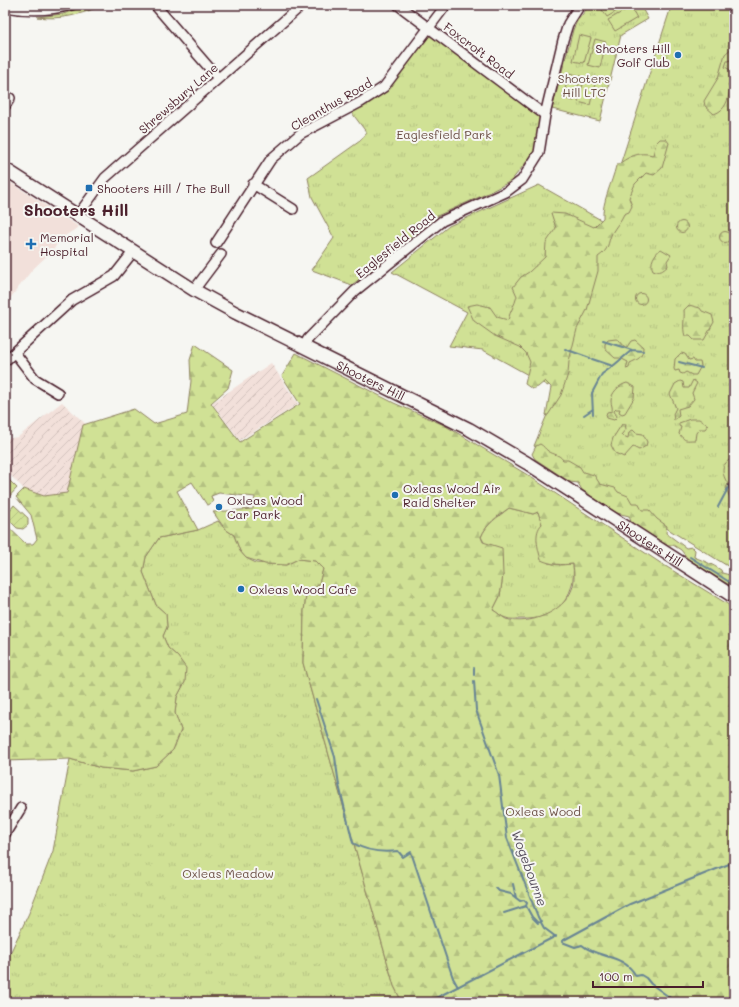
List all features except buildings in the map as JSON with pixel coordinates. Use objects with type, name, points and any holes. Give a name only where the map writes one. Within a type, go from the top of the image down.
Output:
[{"type":"main road","name":"Shooters Hill","points":[[5,169],[194,290],[470,429],[526,463],[734,597]]},
{"type":"street","points":[[5,7],[29,10],[46,10],[71,5]]},
{"type":"street","points":[[155,5],[218,78]]},
{"type":"street","name":"Shrewsbury Lane","points":[[78,215],[105,178],[302,5]]},
{"type":"street","name":"Foxcroft Road","points":[[398,5],[545,115]]},
{"type":"street","name":"Cleanthus Road","points":[[216,243],[253,184],[271,159],[300,134],[361,102],[384,87],[446,5]]},
{"type":"street","name":"Eaglesfield Road","points":[[304,346],[308,339],[355,291],[442,221],[506,192],[522,180],[539,153],[545,115],[568,24],[580,5]]},
{"type":"street","points":[[5,106],[10,98]]},
{"type":"street","points":[[253,184],[293,209]]},
{"type":"street","points":[[5,362],[72,300],[114,276],[133,252]]},
{"type":"street","points":[[194,290],[221,254]]},
{"type":"street","points":[[15,353],[35,379],[58,394]]},
{"type":"street","points":[[5,834],[20,808]]},
{"type":"shaded area","name":"Memorial Hospital","points":[[5,179],[79,227],[60,239],[54,249],[32,270],[5,305]]},
{"type":"shaded area","points":[[271,363],[298,404],[240,440],[212,403]]},
{"type":"shaded area","points":[[62,402],[90,428],[67,493],[44,496],[24,489],[5,470],[5,439],[18,437]]},
{"type":"green space","points":[[89,5],[102,5],[86,12],[71,16],[54,18],[37,17],[63,14]]},
{"type":"green space","name":"Shooters Hill LTC","points":[[590,5],[640,5],[648,19],[621,35],[600,121],[552,109],[573,30],[577,21]]},
{"type":"green space","points":[[603,5],[627,5],[607,17],[600,7]]},
{"type":"green space","points":[[677,5],[734,5],[734,570],[534,446],[556,393],[621,162],[670,10]]},
{"type":"green space","points":[[631,7],[637,18],[615,31],[608,20]]},
{"type":"green space","name":"Eaglesfield Park","points":[[429,33],[541,116],[536,150],[511,181],[437,216],[352,285],[312,270],[334,238],[312,197],[308,178],[360,141],[367,133],[352,113],[385,91]]},
{"type":"green space","points":[[579,35],[591,38],[584,63],[573,61]]},
{"type":"green space","points":[[595,39],[606,42],[600,68],[588,65]]},
{"type":"green space","points":[[734,46],[734,59],[727,61],[725,67],[732,71],[734,77],[728,85],[730,89],[726,104],[721,110],[714,114],[705,106],[704,101],[718,78],[725,54]]},
{"type":"green space","points":[[569,73],[581,76],[574,101],[563,98]]},
{"type":"green space","points":[[585,77],[596,80],[590,105],[578,102]]},
{"type":"green space","points":[[660,139],[666,139],[669,143],[662,168],[654,175],[646,173],[635,184],[629,198],[632,206],[629,212],[624,214],[612,233],[605,251],[598,257],[598,271],[587,310],[577,329],[569,361],[568,374],[561,395],[548,415],[546,415],[551,387],[545,381],[538,387],[532,389],[525,384],[530,362],[526,353],[520,347],[495,336],[474,321],[467,306],[477,304],[490,307],[497,317],[508,320],[517,296],[513,287],[521,277],[529,272],[545,257],[546,243],[556,228],[551,213],[565,214],[594,227],[603,218],[606,199],[616,166],[638,154],[653,155],[656,143]]},
{"type":"green space","points":[[539,185],[601,220],[548,386],[483,350],[449,346],[467,312],[392,272],[449,226]]},
{"type":"green space","points":[[682,221],[686,223],[688,227],[686,231],[682,233],[678,231],[676,227],[678,223]]},
{"type":"green space","points":[[725,231],[729,233],[731,237],[729,241],[725,243],[721,241],[719,237],[721,233]]},
{"type":"green space","points":[[661,249],[671,255],[667,261],[668,266],[660,271],[653,270],[652,261]]},
{"type":"green space","points":[[641,293],[645,295],[647,299],[645,303],[641,305],[637,303],[635,299],[637,295]]},
{"type":"green space","points":[[689,305],[700,308],[702,311],[712,315],[714,322],[704,340],[694,340],[690,336],[685,336],[684,310]]},
{"type":"green space","points":[[608,340],[619,340],[625,347],[627,347],[631,341],[635,340],[643,347],[641,356],[630,363],[629,368],[626,369],[628,362],[620,358],[615,358],[605,349],[605,344]]},
{"type":"green space","name":"Oxleas Wood","points":[[195,344],[233,370],[228,388],[211,403],[240,442],[300,404],[282,376],[296,353],[394,403],[444,425],[526,474],[662,564],[734,608],[734,1002],[402,1002],[394,986],[303,663],[304,611],[306,596],[319,584],[323,569],[315,561],[298,559],[286,565],[265,564],[246,558],[240,551],[234,535],[225,529],[213,512],[253,509],[255,497],[219,493],[211,496],[213,502],[207,505],[192,482],[177,491],[198,530],[159,538],[146,557],[143,572],[156,605],[166,614],[167,627],[163,636],[168,648],[178,657],[186,668],[185,682],[177,697],[175,713],[181,730],[173,750],[156,766],[133,771],[101,768],[70,759],[5,761],[5,524],[26,544],[33,544],[37,539],[31,515],[16,497],[24,489],[44,496],[67,493],[83,425],[134,409],[154,424],[187,414],[191,381],[190,360]],"holes":[[[509,508],[533,514],[538,512],[542,524],[539,528],[537,536],[541,560],[549,563],[573,564],[573,586],[568,597],[554,610],[535,619],[515,621],[506,619],[493,610],[500,596],[503,575],[502,548],[483,542],[481,537],[489,524]]]},
{"type":"green space","points":[[681,353],[685,354],[689,360],[693,359],[695,362],[700,362],[701,366],[696,375],[686,372],[683,374],[680,373],[679,370],[675,371],[675,359]]},
{"type":"green space","points":[[693,380],[697,383],[692,393],[694,399],[688,406],[678,409],[679,416],[674,420],[673,414],[676,408],[670,394],[675,384],[680,381],[683,382],[684,388],[689,388]]},
{"type":"green space","points":[[627,383],[635,387],[634,398],[625,413],[622,414],[619,412],[620,409],[616,409],[614,411],[617,417],[614,420],[607,418],[607,412],[612,411],[611,398],[614,392]]},
{"type":"green space","points":[[690,419],[699,419],[708,425],[705,429],[699,429],[696,433],[695,440],[686,440],[679,434],[681,427],[679,426],[679,423]]},
{"type":"green space","points":[[622,424],[625,424],[626,429],[621,435],[628,438],[629,432],[633,430],[636,433],[643,434],[647,442],[646,446],[639,450],[633,447],[624,457],[615,453],[611,445],[613,438]]},
{"type":"green space","points":[[540,444],[563,460],[568,460],[580,467],[583,472],[594,475],[600,484],[615,488],[618,492],[628,496],[632,503],[638,503],[642,510],[649,510],[657,519],[667,526],[666,533],[686,548],[692,547],[695,550],[694,557],[721,570],[722,573],[734,576],[734,588],[688,559],[681,550],[673,545],[666,545],[641,529],[631,522],[629,516],[617,513],[607,507],[582,490],[578,483],[570,482],[535,459],[532,454],[536,446]]},
{"type":"green space","points":[[734,457],[734,500],[731,500],[726,488],[728,484],[724,476],[723,469],[726,463]]},
{"type":"green space","points":[[5,476],[17,488],[5,501]]},
{"type":"green space","points":[[14,505],[28,518],[28,525],[23,529],[17,528],[5,516]]},
{"type":"green space","points":[[509,508],[533,514],[538,512],[542,524],[548,563],[560,565],[573,564],[571,587],[567,597],[561,605],[553,611],[544,616],[533,619],[509,619],[502,617],[493,610],[500,596],[503,575],[481,537],[489,524]]},
{"type":"green space","name":"Oxleas Meadow","points":[[218,521],[225,529],[234,535],[240,551],[246,558],[256,563],[286,565],[298,559],[316,561],[323,569],[319,584],[306,596],[304,611],[303,663],[394,986],[402,1002],[5,1002],[5,964],[29,913],[53,851],[70,759],[101,768],[133,771],[156,766],[173,750],[181,730],[175,713],[177,697],[185,682],[178,657],[168,648],[163,636],[167,627],[166,614],[156,605],[143,572],[146,557],[159,538],[198,530]]},
{"type":"waterway","points":[[603,341],[632,350],[643,351]]},
{"type":"waterway","points":[[565,349],[590,358]]},
{"type":"waterway","points":[[592,359],[613,366],[632,350]]},
{"type":"waterway","points":[[679,362],[702,368]]},
{"type":"waterway","points":[[593,414],[592,393],[602,374],[613,366]]},
{"type":"waterway","points":[[584,415],[593,409]]},
{"type":"waterway","points":[[718,507],[734,477]]},
{"type":"waterway","points":[[690,557],[734,585]]},
{"type":"waterway","name":"Wogebourne","points":[[474,668],[474,675]]},
{"type":"waterway","name":"Wogebourne","points":[[474,681],[476,710],[499,775],[507,838],[538,917],[544,928],[556,937]]},
{"type":"waterway","points":[[316,699],[335,757],[339,785],[353,843],[374,851],[398,851],[403,857],[411,852],[453,978],[458,987]]},
{"type":"waterway","points":[[562,941],[630,904],[734,862]]},
{"type":"waterway","points":[[513,884],[516,898]]},
{"type":"waterway","points":[[496,888],[499,891],[511,894],[520,901],[524,900],[527,903],[526,906],[532,917],[538,923],[541,921]]},
{"type":"waterway","points":[[504,913],[526,906]]},
{"type":"waterway","points":[[432,1000],[556,936]]},
{"type":"waterway","name":"Wogebourne","points":[[562,942],[575,947],[582,945],[595,953],[624,963],[636,976],[641,975],[646,978],[651,984],[676,1002]]},
{"type":"place","name":"Shooters Hill Golf Club","points":[[678,55]]},
{"type":"place","name":"Shooters Hill / The Bull","points":[[89,188]]},
{"type":"place","name":"Memorial Hospital","points":[[31,244]]},
{"type":"place","name":"Oxleas Wood Air Raid Shelter","points":[[395,495]]},
{"type":"place","name":"Oxleas Wood Car Park","points":[[219,507]]},
{"type":"place","name":"Oxleas Wood Cafe","points":[[241,589]]},
{"type":"district","name":"Shooters Hill","points":[[76,209]]}]
